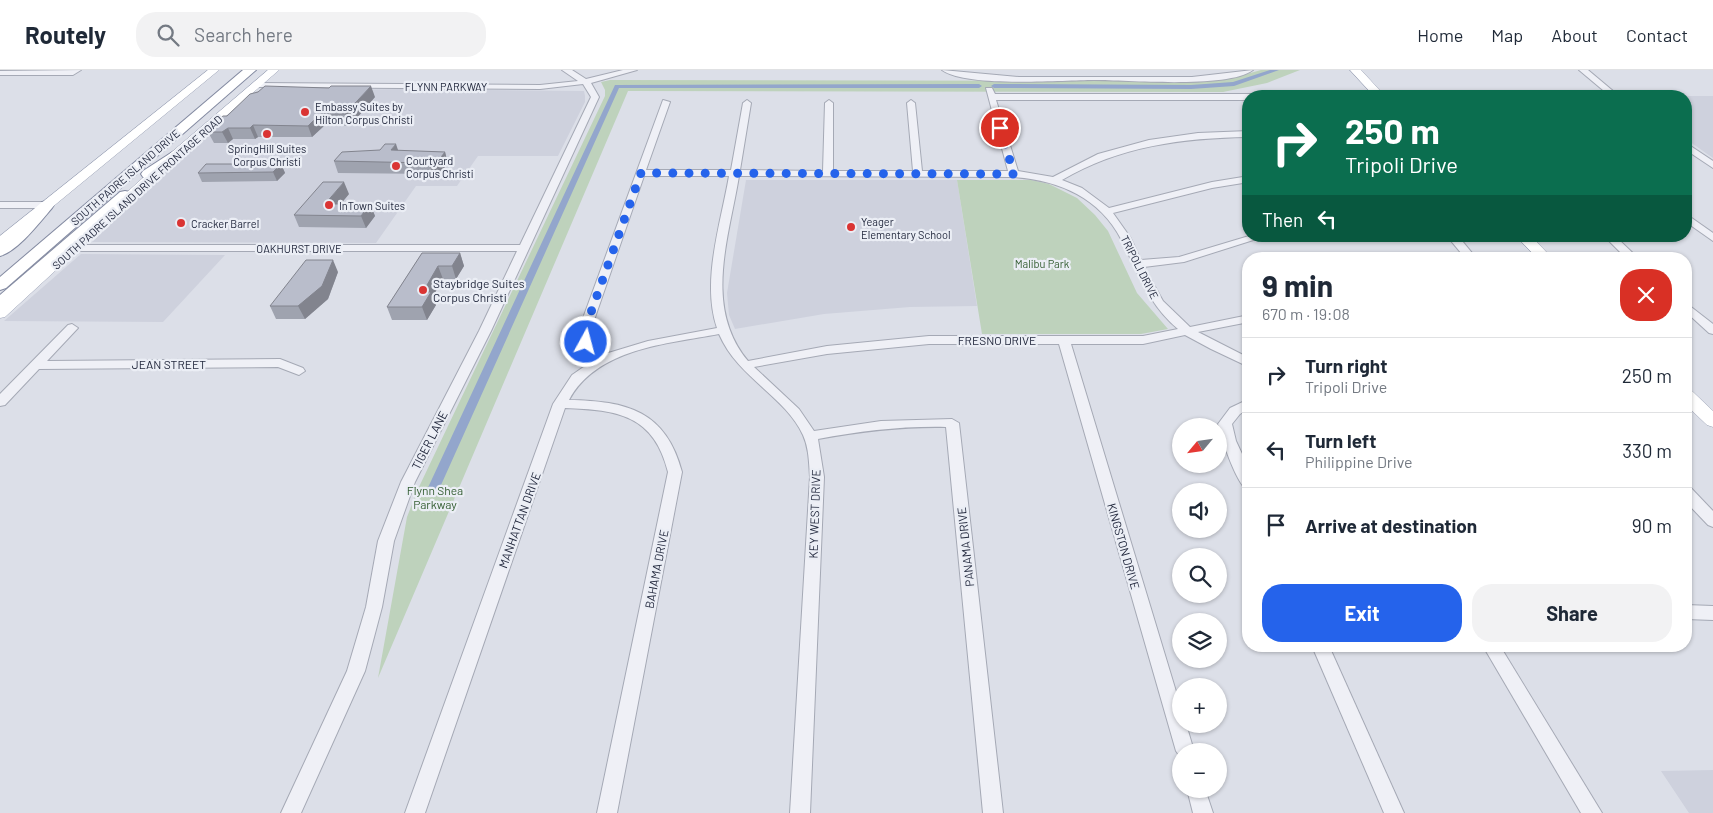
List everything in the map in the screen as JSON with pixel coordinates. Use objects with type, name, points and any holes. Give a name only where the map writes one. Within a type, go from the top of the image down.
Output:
[{"type":"highway","name":"SOUTH PADRE ISLAND DRIVE","points":[[0,267],[235,70]]},
{"type":"highway","name":"SOUTH PADRE ISLAND DRIVE","points":[[0,285],[250,70]]},
{"type":"highway","points":[[0,304],[162,162],[177,154]]},
{"type":"highway","points":[[0,251],[20,234],[47,205]]},
{"type":"main road","points":[[0,243],[214,70]]},
{"type":"main road","name":"SOUTH PADRE ISLAND DRIVE FRONTAGE ROAD","points":[[0,314],[177,154],[274,70]]},
{"type":"main road","points":[[1355,70],[1374,90]]},
{"type":"main road","points":[[1529,242],[1539,252]]},
{"type":"main road","points":[[1692,401],[1713,421]]},
{"type":"street","points":[[566,70],[586,82]]},
{"type":"street","name":"FLYNN PARKWAY","points":[[258,85],[540,87],[586,82],[633,70]]},
{"type":"street","points":[[946,70],[984,73],[1142,74],[1199,78],[1225,72],[1249,70]]},
{"type":"street","points":[[1583,70],[1608,90]]},
{"type":"street","points":[[0,73],[75,71]]},
{"type":"street","points":[[984,73],[1014,174]]},
{"type":"street","name":"TIGER LANE","points":[[291,813],[356,671],[374,607],[386,541],[408,482],[485,331],[595,96],[593,89],[586,82]]},
{"type":"street","points":[[992,97],[1242,97]]},
{"type":"street","points":[[603,360],[586,342],[585,329],[666,102]]},
{"type":"street","name":"KEY WEST DRIVE","points":[[747,103],[715,287],[716,311],[723,330],[745,365],[789,407],[810,436],[817,477],[800,813]]},
{"type":"street","points":[[828,174],[829,103]]},
{"type":"street","points":[[911,103],[918,174]]},
{"type":"street","points":[[1056,179],[1086,161],[1129,147],[1176,138],[1242,134]]},
{"type":"street","points":[[1692,150],[1713,165]]},
{"type":"street","name":"TRIPOLI DRIVE","points":[[641,173],[1014,174],[1056,179],[1077,188],[1105,212],[1124,236],[1157,301],[1187,332],[1242,360]]},
{"type":"street","points":[[1105,212],[1141,205],[1202,187],[1242,180]]},
{"type":"street","points":[[0,205],[47,205]]},
{"type":"street","points":[[1692,222],[1713,238]]},
{"type":"street","points":[[1138,264],[1187,258],[1242,242]]},
{"type":"street","points":[[1457,242],[1466,252]]},
{"type":"street","points":[[1616,242],[1626,252]]},
{"type":"street","name":"OAKHURST DRIVE","points":[[75,248],[523,248]]},
{"type":"street","points":[[1692,311],[1713,330]]},
{"type":"street","name":"FRESNO DRIVE","points":[[745,365],[827,350],[938,340],[1144,340],[1242,320]]},
{"type":"street","points":[[0,402],[72,328]]},
{"type":"street","name":"MANHATTAN DRIVE","points":[[415,813],[560,404],[569,387],[580,376],[603,360],[632,350],[723,330]]},
{"type":"street","name":"KINGSTON DRIVE","points":[[1064,340],[1183,743]]},
{"type":"street","name":"JEAN STREET","points":[[36,365],[280,363],[299,371]]},
{"type":"street","name":"BAHAMA DRIVE","points":[[560,404],[607,406],[641,418],[656,429],[666,442],[674,465],[672,490],[607,813]]},
{"type":"street","points":[[1242,407],[1235,411],[1225,424],[1228,441],[1242,471]]},
{"type":"street","name":"PANAMA DRIVE","points":[[810,436],[872,426],[952,423],[993,813]]},
{"type":"street","points":[[1692,498],[1713,521]]},
{"type":"street","points":[[1692,612],[1713,613]]},
{"type":"street","points":[[1323,652],[1394,813]]},
{"type":"street","points":[[1495,652],[1592,813]]},
{"type":"street","points":[[1199,798],[1203,813]]},
{"type":"shaded area","points":[[402,89],[584,91],[585,102],[558,156],[478,156],[457,186],[416,186],[376,243],[92,242],[180,158],[257,91]]},
{"type":"shaded area","points":[[1692,96],[1713,96],[1713,158],[1692,143]]},
{"type":"shaded area","name":"Yeager Elementary School","points":[[746,180],[957,180],[977,306],[910,307],[824,314],[735,329],[729,315],[727,293]]},
{"type":"shaded area","points":[[81,254],[225,255],[163,322],[4,321]]},
{"type":"shaded area","points":[[1713,770],[1713,813],[1689,813],[1661,771]]},
{"type":"green space","name":"Flynn Shea Parkway","points":[[1261,70],[1300,70],[1267,83],[1223,92],[628,91],[378,678],[407,517],[418,489],[605,96],[605,90],[601,82],[610,80],[1196,81],[1233,78]]},
{"type":"green space","name":"Malibu Park","points":[[957,180],[1031,180],[1049,184],[1077,198],[1108,231],[1137,293],[1168,329],[1141,334],[982,334]]},
{"type":"building","points":[[265,86],[329,88],[331,86],[371,86],[345,114],[320,114],[308,126],[253,125],[250,128],[228,128],[222,132],[208,132],[216,125],[211,125],[223,116],[227,116],[250,94],[258,92]]},
{"type":"building","points":[[385,144],[396,144],[391,150],[445,152],[438,161],[429,163],[334,161],[342,152],[380,150]]},
{"type":"building","points":[[206,164],[281,164],[273,172],[198,173]]},
{"type":"building","points":[[323,182],[344,182],[325,204],[370,204],[361,216],[294,215]]},
{"type":"building","points":[[422,253],[460,253],[452,266],[438,266],[423,292],[431,292],[422,307],[387,307]]},
{"type":"building","points":[[306,260],[333,260],[322,286],[298,306],[270,306]]},
{"type":"waterway","points":[[994,86],[1191,87],[1234,84],[1276,70]]},
{"type":"waterway","points":[[431,494],[617,86],[979,86]]},
{"type":"place","name":"Embassy Suites by Hilton Corpus Christi","points":[[305,112]]},
{"type":"place","name":"SpringHill Suites Corpus Christi","points":[[267,134]]},
{"type":"place","name":"Courtyard Corpus Christi","points":[[396,166]]},
{"type":"place","name":"InTown Suites","points":[[329,205]]},
{"type":"place","name":"Cracker Barrel","points":[[181,223]]},
{"type":"place","name":"Yeager Elementary School","points":[[851,227]]},
{"type":"place","name":"Staybridge Suites Corpus Christi","points":[[423,290]]},
{"type":"route","points":[[586,342],[585,329],[641,173],[1014,174],[1000,128]]}]
